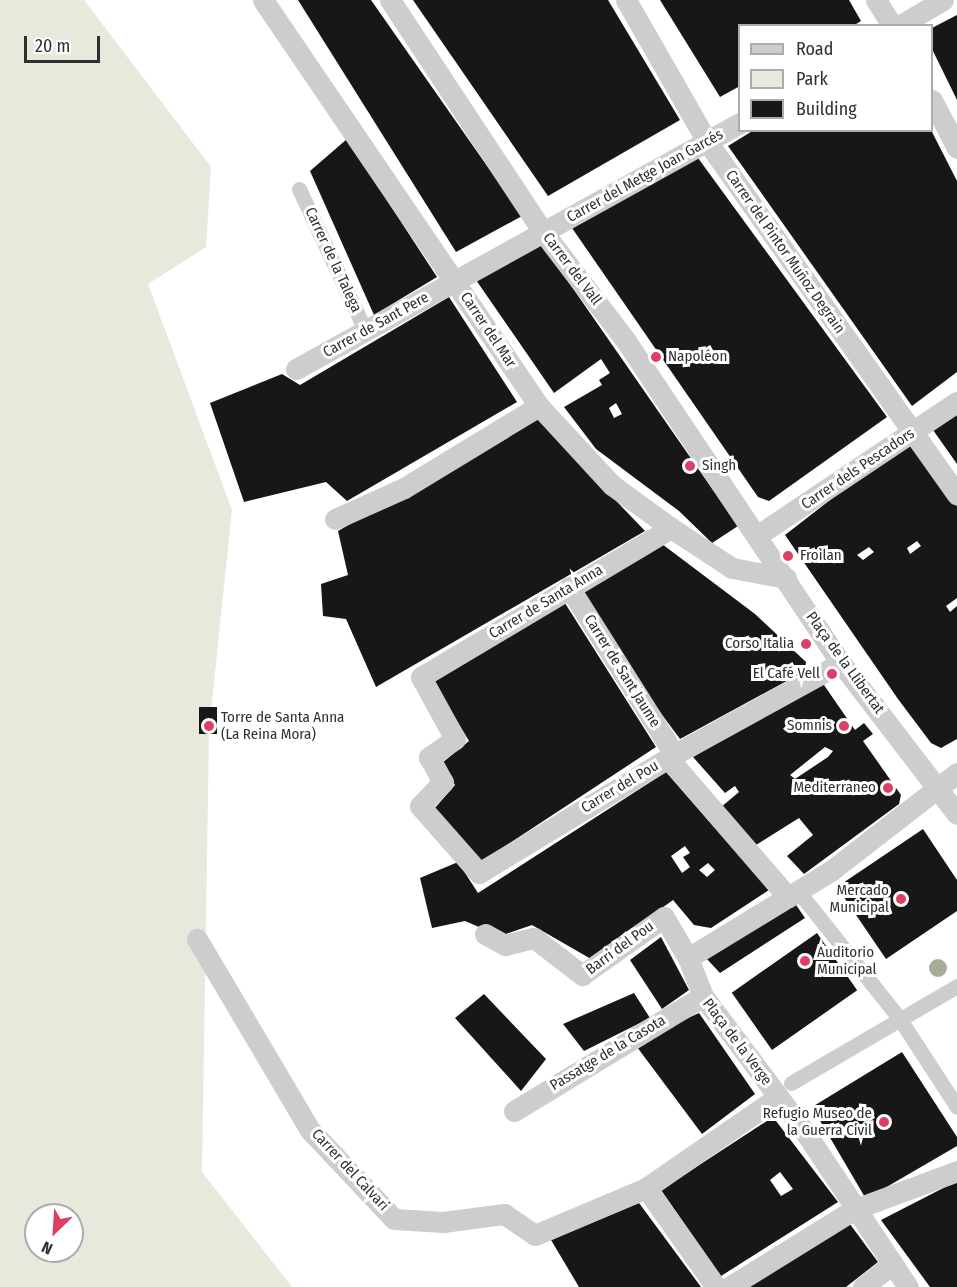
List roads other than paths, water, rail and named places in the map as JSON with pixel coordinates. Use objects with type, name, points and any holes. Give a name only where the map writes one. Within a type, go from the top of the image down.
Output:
[{"type":"street","name":"Carrer del Mar","points":[[263,0],[539,406],[612,485],[671,528],[732,568],[786,578]]},
{"type":"street","name":"Carrer del Vall","points":[[390,0],[543,232],[626,341],[758,535]]},
{"type":"street","name":"Carrer del Pintor Muñoz Degrain","points":[[626,0],[708,143],[957,495]]},
{"type":"street","points":[[876,0],[891,24]]},
{"type":"street","points":[[902,24],[943,0]]},
{"type":"street","points":[[933,102],[957,148]]},
{"type":"street","name":"Carrer del Metge Joan Garcés","points":[[455,281],[708,143],[738,124]]},
{"type":"street","name":"Carrer de la Talega","points":[[299,189],[366,332]]},
{"type":"street","name":"Carrer de Sant Pere","points":[[297,369],[455,281]]},
{"type":"street","name":"Carrer dels Pescadors","points":[[758,535],[957,402]]},
{"type":"street","points":[[335,519],[404,489],[539,406]]},
{"type":"street","name":"Carrer de Santa Anna","points":[[420,806],[443,782],[429,757],[455,739],[421,677],[671,528]]},
{"type":"street","name":"Plaça de la Llibertat","points":[[758,535],[841,663],[936,787]]},
{"type":"street","name":"Carrer de Sant Jaume","points":[[569,587],[672,757],[793,894]]},
{"type":"street","name":"Carrer del Pou","points":[[420,806],[479,873],[672,757],[841,663]]},
{"type":"street","points":[[688,958],[832,870],[936,787],[957,773]]},
{"type":"street","points":[[936,787],[957,814]]},
{"type":"street","points":[[793,894],[899,1018],[957,1107]]},
{"type":"street","name":"Plaça de la Verge","points":[[664,916],[688,958],[703,996],[785,1090],[855,1209],[908,1287]]},
{"type":"street","name":"Barri del Pou","points":[[485,934],[505,945],[534,938],[582,975],[664,916]]},
{"type":"street","name":"Carrer del Calvari","points":[[197,939],[310,1130],[394,1218],[443,1222],[504,1214],[535,1235],[646,1188],[785,1090]]},
{"type":"street","points":[[785,1090],[899,1018],[957,986]]},
{"type":"street","name":"Passatge de la Casota","points":[[514,1111],[703,996]]},
{"type":"street","points":[[729,1287],[855,1209],[957,1171]]},
{"type":"street","points":[[646,1188],[716,1287]]},
{"type":"street","points":[[863,1287],[892,1264]]},
{"type":"place","name":"Napoléon","points":[[656,357]]},
{"type":"place","name":"Singh","points":[[690,466]]},
{"type":"place","name":"Froilan","points":[[788,556]]},
{"type":"place","name":"Corso Italia","points":[[806,644]]},
{"type":"place","name":"El Café Vell","points":[[832,674]]},
{"type":"place","name":"Torre de Santa Anna (La Reina Mora)","points":[[209,726]]},
{"type":"place","name":"Somnis","points":[[844,726]]},
{"type":"place","name":"Mediterraneo","points":[[888,788]]},
{"type":"place","name":"Mercado Municipal","points":[[901,899]]},
{"type":"place","name":"Auditorio Municipal","points":[[805,961]]},
{"type":"place","name":"Refugio Museo de la Guerra Civil","points":[[884,1122]]}]
